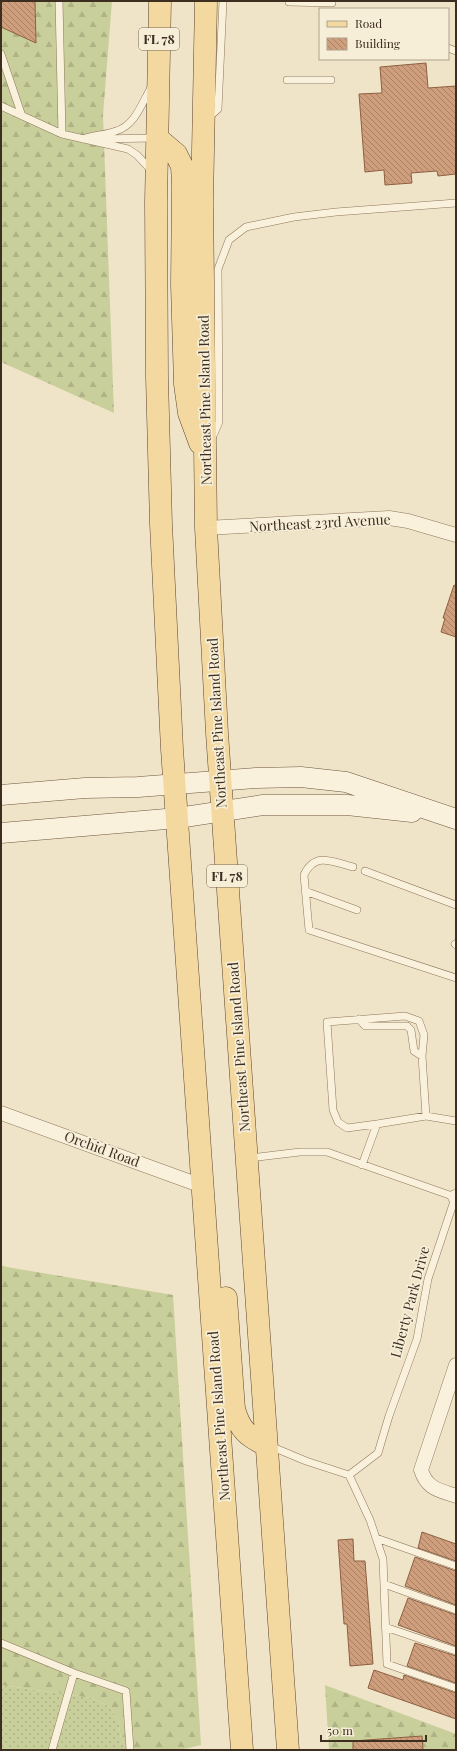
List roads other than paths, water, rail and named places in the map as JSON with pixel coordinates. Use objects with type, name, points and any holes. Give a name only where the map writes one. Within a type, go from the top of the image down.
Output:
[{"type":"main road","name":"Northeast Pine Island Road","points":[[160,1],[156,178],[157,378],[160,500],[175,784],[242,1750]]},
{"type":"main road","name":"Northeast Pine Island Road","points":[[206,1],[202,201],[206,528],[222,812],[288,1750]]},
{"type":"main road","points":[[157,138],[176,154],[182,166],[182,285],[185,384],[189,413],[197,438],[205,451]]},
{"type":"main road","name":"Northeast Pine Island Road","points":[[196,1083],[213,1130],[234,1409],[238,1424],[247,1434],[266,1445]]},
{"type":"street","name":"Northeast 23rd Avenue","points":[[206,528],[389,518],[408,521],[456,535]]},
{"type":"street","points":[[1,794],[256,778],[323,778],[353,784],[449,817]]},
{"type":"street","points":[[1,833],[178,818],[263,805],[347,805],[449,817]]},
{"type":"street","name":"Orchid Road","points":[[1,1113],[202,1186]]},
{"type":"street","points":[[454,1374],[421,1470],[424,1481],[432,1487],[456,1496]]},
{"type":"lane","points":[[59,1],[62,134]]},
{"type":"lane","points":[[203,121],[218,109],[223,1]]},
{"type":"lane","points":[[288,2],[332,3]]},
{"type":"lane","points":[[1,54],[22,116]]},
{"type":"lane","points":[[82,140],[94,134],[116,131],[124,128],[138,113],[158,78]]},
{"type":"lane","points":[[287,80],[331,80]]},
{"type":"lane","points":[[1,106],[62,134],[82,140],[128,149],[145,162],[156,178]]},
{"type":"lane","points":[[82,140],[157,138]]},
{"type":"lane","points":[[205,451],[220,422],[218,269],[229,240],[246,227],[294,217],[336,212],[456,203]]},
{"type":"lane","points":[[353,867],[323,859],[312,862],[304,875],[309,930],[456,978]]},
{"type":"lane","points":[[365,871],[456,905]]},
{"type":"lane","points":[[305,891],[357,910]]},
{"type":"lane","points":[[426,1116],[422,1056],[424,1035],[419,1021],[405,1016],[327,1022],[333,1110],[338,1122],[347,1128],[426,1116],[456,1121]]},
{"type":"lane","points":[[359,1019],[365,1026],[407,1026],[411,1030],[414,1051],[422,1056]]},
{"type":"lane","points":[[362,1165],[377,1124]]},
{"type":"lane","points":[[246,1158],[300,1152],[327,1152],[456,1196]]},
{"type":"lane","name":"Liberty Park Drive","points":[[349,1475],[378,1453],[389,1416],[417,1339],[428,1280],[456,1196]]},
{"type":"lane","points":[[266,1445],[306,1461],[349,1475],[370,1520],[383,1559],[387,1664],[456,1688]]},
{"type":"lane","points":[[376,1538],[456,1566]]},
{"type":"lane","points":[[384,1584],[456,1610]]},
{"type":"lane","points":[[385,1627],[456,1651]]},
{"type":"lane","points":[[1,1643],[74,1673],[126,1692],[130,1750]]},
{"type":"lane","points":[[52,1750],[74,1673]]}]
